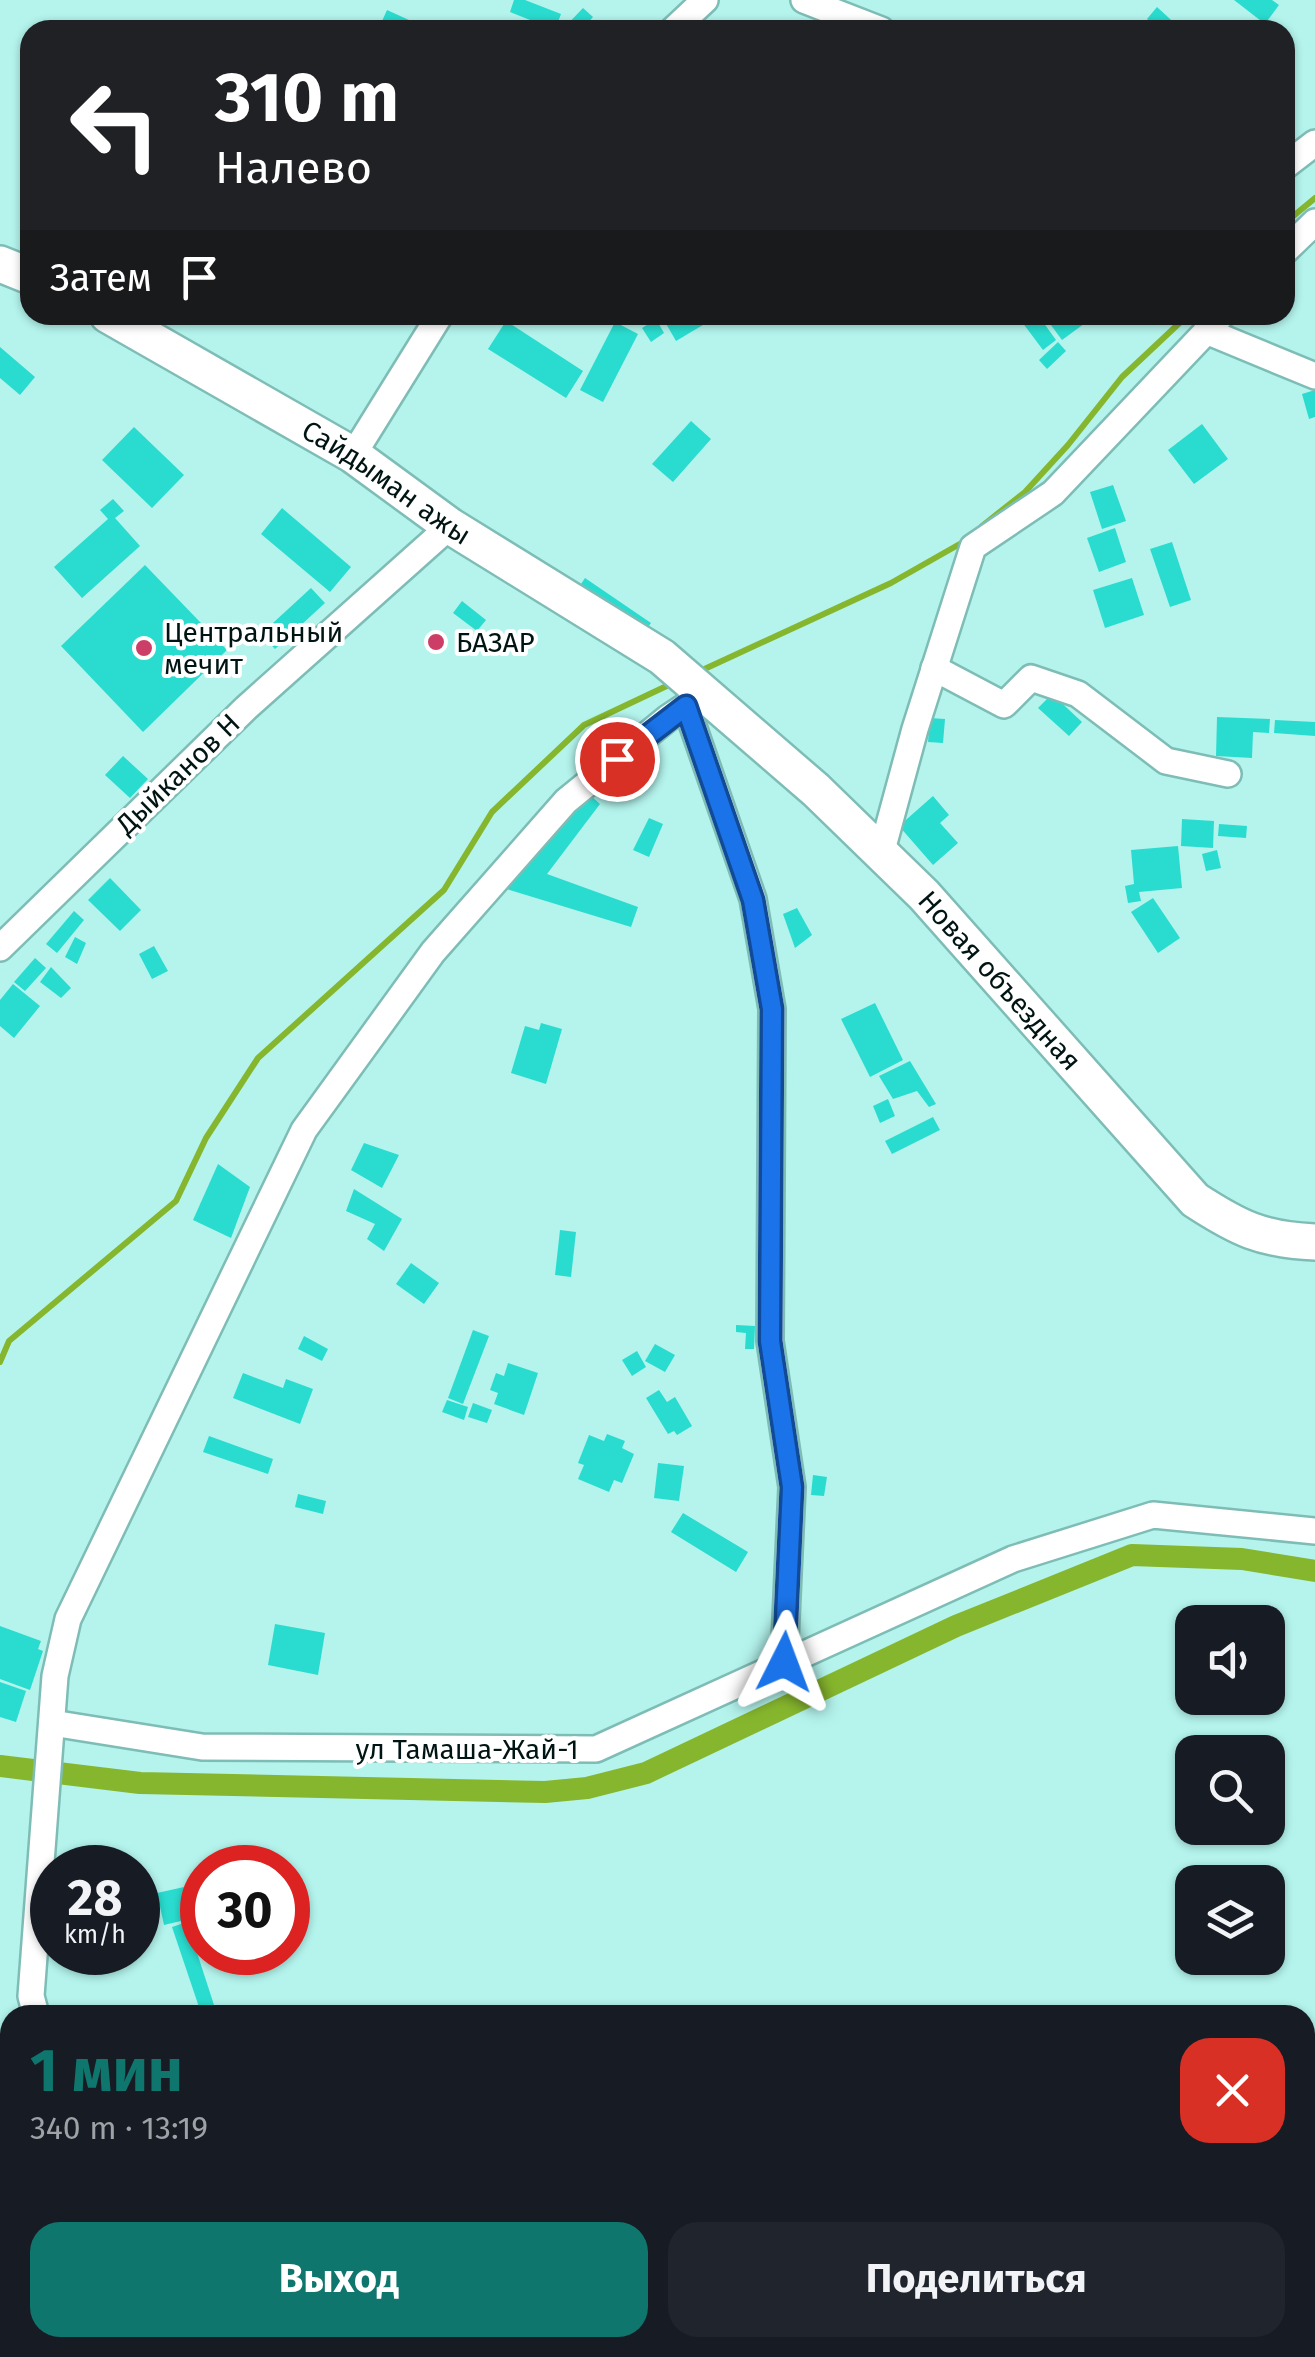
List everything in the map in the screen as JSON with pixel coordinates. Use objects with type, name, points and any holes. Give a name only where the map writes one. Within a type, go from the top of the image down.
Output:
[{"type":"main road","name":"Сайдыман ажы","points":[[126,325],[353,455],[450,526],[662,656],[696,696]]},
{"type":"main road","name":"Новая объездная","points":[[696,696],[816,790],[924,896],[1195,1200],[1238,1228],[1292,1241],[1315,1242]]},
{"type":"street","points":[[683,20],[705,0]]},
{"type":"street","points":[[804,0],[855,20]]},
{"type":"street","points":[[1295,158],[1315,143]]},
{"type":"street","points":[[353,455],[434,325]]},
{"type":"street","points":[[881,854],[973,547],[1053,493],[1212,325]]},
{"type":"street","points":[[1218,325],[1315,376]]},
{"type":"street","name":"Дыйканов Н","points":[[0,948],[246,708],[450,526]]},
{"type":"street","points":[[934,668],[1004,705],[1031,678],[1078,694],[1166,761],[1228,774]]},
{"type":"street","points":[[33,2005],[55,1676],[68,1619],[304,1130],[433,952],[566,800],[696,696],[753,900],[772,1009],[770,1341],[792,1487],[784,1662]]},
{"type":"street","name":"ул Тамаша-Жай-1","points":[[52,1725],[202,1747],[596,1749],[1013,1559],[1153,1515],[1315,1532]]},
{"type":"building","points":[[514,0],[525,0],[561,14],[559,20],[530,20],[510,12]]},
{"type":"building","points":[[1234,0],[1272,0],[1279,5],[1268,20],[1260,20]]},
{"type":"building","points":[[1157,7],[1171,20],[1148,20]]},
{"type":"building","points":[[583,8],[593,17],[590,20],[572,20]]},
{"type":"building","points":[[387,10],[409,20],[382,20]]},
{"type":"building","points":[[503,325],[512,325],[583,371],[566,398],[488,349]]},
{"type":"building","points":[[613,325],[638,334],[603,402],[580,390]]},
{"type":"building","points":[[659,325],[664,333],[651,342],[642,328]]},
{"type":"building","points":[[667,325],[703,325],[676,341]]},
{"type":"building","points":[[1024,325],[1045,325],[1056,340],[1043,350]]},
{"type":"building","points":[[1051,325],[1082,325],[1062,340]]},
{"type":"building","points":[[1058,342],[1066,351],[1047,369],[1039,360]]},
{"type":"building","points":[[0,347],[35,377],[20,395],[0,378]]},
{"type":"building","points":[[1315,390],[1315,417],[1309,419],[1302,394]]},
{"type":"building","points":[[691,421],[711,439],[673,482],[652,464]]},
{"type":"building","points":[[1202,424],[1228,459],[1194,484],[1168,450]]},
{"type":"building","points":[[134,427],[184,475],[152,508],[102,460]]},
{"type":"building","points":[[1113,485],[1126,521],[1102,529],[1090,492]]},
{"type":"building","points":[[113,499],[124,511],[115,518],[140,546],[82,598],[54,567],[108,519],[100,510]]},
{"type":"building","points":[[282,508],[351,567],[330,592],[261,534]]},
{"type":"building","points":[[1115,528],[1126,562],[1099,572],[1087,538]]},
{"type":"building","points":[[1172,542],[1191,600],[1170,607],[1150,549]]},
{"type":"building","name":"Центральный мечит","points":[[145,565],[227,650],[143,732],[61,646]]},
{"type":"building","points":[[585,578],[651,623],[643,634],[577,590]]},
{"type":"building","points":[[1132,578],[1144,615],[1105,628],[1093,590]]},
{"type":"building","points":[[311,588],[325,603],[275,649],[261,634]]},
{"type":"building","points":[[462,601],[486,620],[477,631],[453,613]]},
{"type":"building","points":[[1052,694],[1082,722],[1069,736],[1038,708]]},
{"type":"building","points":[[1217,717],[1270,719],[1269,733],[1253,732],[1252,758],[1216,756]]},
{"type":"building","points":[[930,718],[945,719],[943,743],[928,742]]},
{"type":"building","points":[[1275,720],[1315,722],[1315,736],[1274,733]]},
{"type":"building","points":[[123,756],[148,779],[130,798],[105,775]]},
{"type":"building","points":[[589,794],[600,804],[547,874],[638,907],[631,927],[500,887]]},
{"type":"building","points":[[933,796],[949,815],[940,823],[958,843],[933,865],[899,826]]},
{"type":"building","points":[[649,818],[663,824],[649,857],[633,850]]},
{"type":"building","points":[[1182,819],[1214,821],[1213,848],[1181,846]]},
{"type":"building","points":[[1219,824],[1247,826],[1246,838],[1218,836]]},
{"type":"building","points":[[1178,846],[1182,888],[1139,892],[1141,901],[1128,903],[1125,886],[1134,884],[1131,850]]},
{"type":"building","points":[[1217,850],[1221,868],[1206,871],[1202,854]]},
{"type":"building","points":[[110,878],[141,910],[120,931],[88,900]]},
{"type":"building","points":[[1153,898],[1180,938],[1158,953],[1131,912]]},
{"type":"building","points":[[797,908],[812,935],[795,948],[783,914]]},
{"type":"building","points":[[74,911],[84,920],[57,953],[46,944]]},
{"type":"building","points":[[75,937],[86,943],[77,964],[65,957]]},
{"type":"building","points":[[154,946],[168,971],[152,979],[139,954]]},
{"type":"building","points":[[35,958],[46,968],[25,991],[14,982]]},
{"type":"building","points":[[51,967],[71,988],[61,998],[40,982]]},
{"type":"building","points":[[13,984],[40,1006],[14,1038],[0,1026],[0,1000]]},
{"type":"building","points":[[875,1003],[903,1060],[870,1077],[841,1019]]},
{"type":"building","points":[[541,1023],[562,1029],[546,1084],[511,1073],[525,1026],[539,1030]]},
{"type":"building","points":[[910,1061],[936,1104],[929,1107],[917,1091],[893,1099],[879,1076]]},
{"type":"building","points":[[888,1099],[895,1116],[880,1123],[873,1106]]},
{"type":"building","points":[[933,1117],[940,1130],[892,1154],[885,1141]]},
{"type":"building","points":[[364,1143],[399,1155],[382,1188],[351,1170]]},
{"type":"building","points":[[218,1164],[250,1187],[231,1238],[193,1220]]},
{"type":"building","points":[[354,1189],[402,1219],[384,1251],[367,1239],[375,1224],[346,1211]]},
{"type":"building","points":[[560,1230],[576,1232],[571,1277],[555,1275]]},
{"type":"building","points":[[411,1263],[439,1283],[424,1304],[396,1284]]},
{"type":"building","points":[[736,1325],[755,1326],[754,1349],[745,1349],[746,1333],[736,1332]]},
{"type":"building","points":[[473,1330],[489,1336],[463,1404],[448,1398]]},
{"type":"building","points":[[304,1336],[328,1349],[322,1361],[298,1349]]},
{"type":"building","points":[[655,1344],[675,1355],[665,1372],[645,1361]]},
{"type":"building","points":[[637,1351],[646,1367],[632,1376],[622,1360]]},
{"type":"building","points":[[508,1363],[538,1373],[524,1415],[494,1404],[498,1393],[490,1390],[496,1373],[504,1376]]},
{"type":"building","points":[[243,1373],[283,1388],[286,1379],[313,1389],[300,1424],[233,1398]]},
{"type":"building","points":[[659,1390],[667,1402],[675,1397],[692,1426],[677,1435],[674,1431],[668,1434],[646,1398]]},
{"type":"building","points":[[447,1400],[468,1407],[464,1420],[442,1412]]},
{"type":"building","points":[[473,1403],[492,1410],[487,1423],[468,1417]]},
{"type":"building","points":[[607,1434],[625,1441],[622,1448],[634,1454],[622,1483],[614,1480],[609,1492],[578,1479],[584,1465],[578,1463],[589,1435],[604,1441]]},
{"type":"building","points":[[209,1436],[273,1459],[268,1474],[203,1452]]},
{"type":"building","points":[[658,1463],[684,1466],[679,1501],[654,1498]]},
{"type":"building","points":[[813,1475],[827,1477],[824,1496],[811,1495]]},
{"type":"building","points":[[298,1494],[326,1501],[323,1514],[295,1507]]},
{"type":"building","points":[[683,1513],[748,1552],[736,1572],[671,1532]]},
{"type":"building","points":[[275,1624],[325,1633],[318,1675],[268,1665]]},
{"type":"building","points":[[0,1626],[41,1641],[38,1649],[43,1651],[30,1690],[0,1679]]},
{"type":"building","points":[[0,1682],[26,1691],[16,1722],[0,1717]]},
{"type":"building","points":[[180,1888],[180,1921],[164,1925],[160,1892]]},
{"type":"building","points":[[180,1924],[180,1951],[172,1927]]},
{"type":"building","points":[[188,1975],[204,1975],[214,2005],[198,2005]]},
{"type":"waterway","points":[[1295,215],[1315,198]]},
{"type":"waterway","points":[[982,526],[1025,492],[1122,377],[1177,325]]},
{"type":"waterway","points":[[698,672],[891,583],[965,541]]},
{"type":"waterway","points":[[0,1362],[9,1341],[176,1201],[206,1138],[258,1058],[444,890],[492,812],[584,725],[673,683]]},
{"type":"waterway","points":[[0,1766],[140,1783],[545,1792],[587,1788],[646,1773],[956,1626],[1132,1555],[1242,1559],[1315,1571]]},
{"type":"place","name":"БАЗАР","points":[[436,642]]},
{"type":"place","name":"Центральный мечит","points":[[144,648]]},
{"type":"route","points":[[617,759],[686,706],[753,900],[772,1009],[770,1341],[792,1487],[784,1662]]}]
